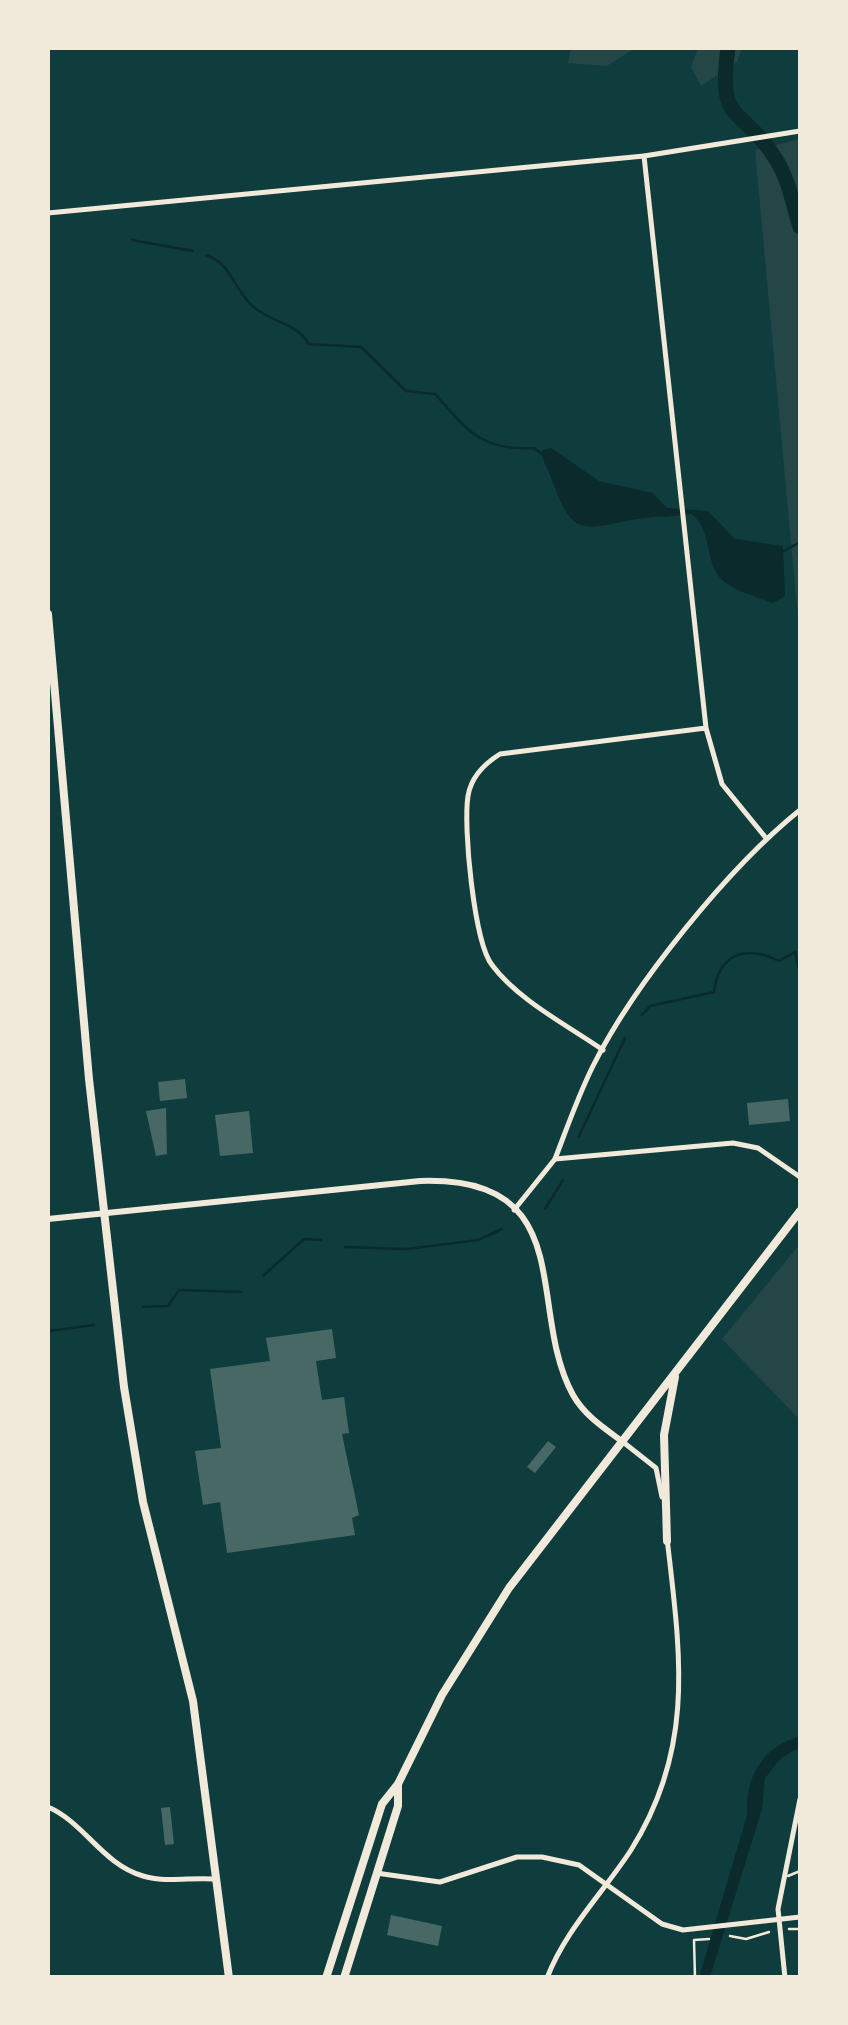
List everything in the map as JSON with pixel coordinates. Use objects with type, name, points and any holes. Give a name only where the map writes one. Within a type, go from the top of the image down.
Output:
[{"type":"main road","points":[[48,614],[52,717],[124,1388],[143,1502],[193,1701],[229,1978]]},
{"type":"main road","points":[[48,1219],[420,1180],[476,1186],[514,1210],[542,1254],[556,1344],[572,1392],[584,1412],[623,1442]]},
{"type":"main road","points":[[326,1978],[382,1804],[398,1784],[470,1646],[528,1562],[800,1211]]},
{"type":"main road","points":[[667,1541],[664,1420],[676,1372]]},
{"type":"main road","points":[[344,1978],[398,1806],[398,1784]]},
{"type":"street","points":[[48,213],[644,156],[712,148],[800,130]]},
{"type":"street","points":[[644,156],[706,728],[722,784],[766,838]]},
{"type":"street","points":[[603,1050],[503,978],[488,960],[480,930],[468,796],[484,764],[500,754],[706,728]]},
{"type":"street","points":[[514,1210],[556,1159],[603,1050],[632,1003],[726,880],[766,838],[800,810]]},
{"type":"street","points":[[556,1159],[734,1143],[758,1148],[800,1177]]},
{"type":"street","points":[[547,1978],[575,1923],[607,1883],[647,1820],[670,1764],[680,1723],[681,1684],[656,1468],[623,1442]]},
{"type":"street","points":[[785,1978],[778,1920],[800,1799]]},
{"type":"street","points":[[48,1807],[71,1821],[106,1856],[139,1875],[214,1879]]},
{"type":"street","points":[[376,1874],[440,1882],[518,1858],[542,1857],[579,1866],[662,1924],[708,1930],[800,1917]]},
{"type":"lane","points":[[785,1877],[800,1870]]},
{"type":"path","points":[[789,1930],[800,1928]]},
{"type":"path","points":[[730,1936],[746,1938],[769,1932]]},
{"type":"path","points":[[694,1978],[694,1940],[709,1938]]},
{"type":"shaded area","points":[[571,48],[635,48],[607,66],[568,63]]},
{"type":"shaded area","points":[[698,48],[742,48],[737,62],[701,86],[691,67]]},
{"type":"shaded area","points":[[800,139],[800,641],[755,150]]},
{"type":"shaded area","points":[[551,448],[599,481],[653,493],[667,508],[708,511],[735,539],[783,546],[785,596],[773,603],[721,579],[712,563],[703,528],[691,514],[595,527],[575,522],[567,514],[544,462],[542,450]]},
{"type":"shaded area","points":[[800,1244],[800,1420],[722,1339]]},
{"type":"shaded area","points":[[800,1736],[800,1747],[781,1758],[765,1778],[762,1809],[710,1977],[699,1978],[747,1815],[753,1776],[775,1748]]},
{"type":"building","points":[[185,1079],[187,1098],[160,1101],[158,1082]]},
{"type":"building","points":[[788,1099],[790,1121],[749,1125],[747,1103]]},
{"type":"building","points":[[166,1108],[167,1154],[156,1156],[146,1111]]},
{"type":"building","points":[[249,1111],[253,1153],[220,1156],[215,1115]]},
{"type":"building","points":[[332,1329],[336,1358],[316,1361],[322,1400],[344,1397],[349,1433],[342,1434],[359,1515],[352,1518],[355,1535],[227,1553],[220,1502],[203,1505],[195,1451],[221,1448],[210,1369],[270,1361],[266,1338]]},
{"type":"building","points":[[548,1441],[556,1447],[535,1473],[527,1467]]},
{"type":"building","points":[[170,1807],[174,1844],[165,1845],[161,1808]]},
{"type":"building","points":[[391,1915],[442,1926],[438,1946],[387,1935]]},
{"type":"waterway","points":[[728,48],[729,104],[777,161],[800,227]]},
{"type":"waterway","points":[[132,240],[193,251]]},
{"type":"waterway","points":[[206,255],[228,271],[255,308],[291,327],[309,344],[361,347],[406,391],[435,394],[477,436],[501,446],[534,448],[543,455]]},
{"type":"waterway","points":[[784,551],[800,542]]},
{"type":"waterway","points":[[642,1015],[650,1006],[714,992],[721,969],[745,953],[779,961],[795,952],[800,974]]},
{"type":"waterway","points":[[579,1136],[625,1038]]},
{"type":"waterway","points":[[545,1209],[563,1180]]},
{"type":"waterway","points":[[345,1247],[406,1249],[478,1240],[502,1229]]},
{"type":"waterway","points":[[263,1276],[304,1239],[321,1240]]},
{"type":"waterway","points":[[143,1307],[168,1306],[179,1290],[241,1292]]},
{"type":"waterway","points":[[48,1331],[94,1325]]}]
